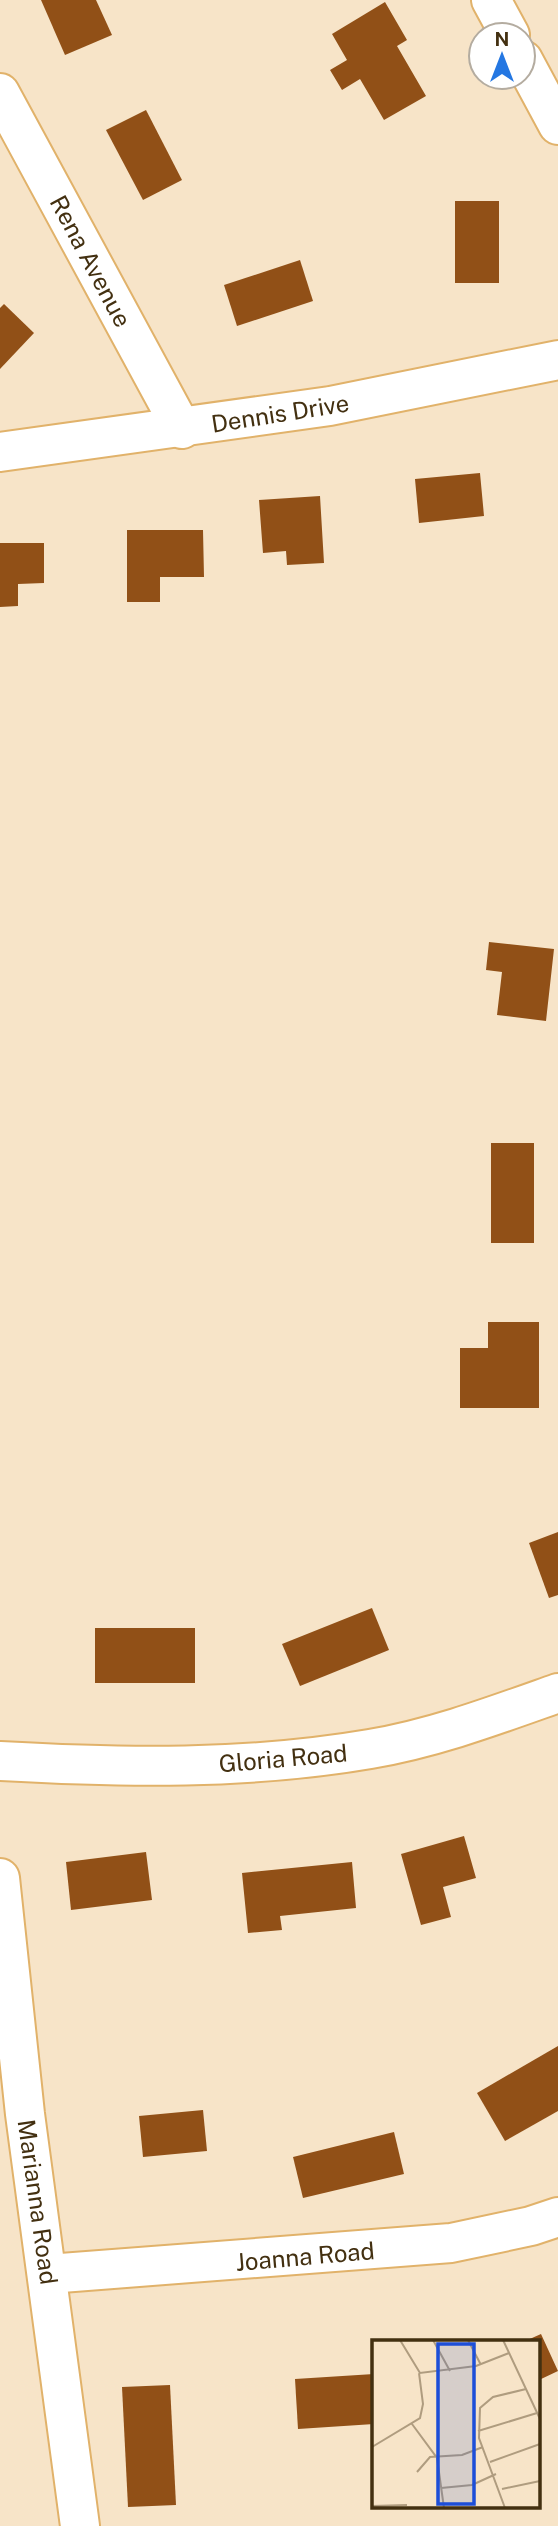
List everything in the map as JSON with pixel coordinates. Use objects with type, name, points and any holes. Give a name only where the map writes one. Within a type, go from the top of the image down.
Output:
[{"type":"street","points":[[491,0],[502,21]]},
{"type":"street","points":[[537,86],[558,125]]},
{"type":"street","name":"Rena Avenue","points":[[0,93],[182,429]]},
{"type":"street","name":"Dennis Drive","points":[[0,452],[182,429],[330,406],[558,360]]},
{"type":"street","name":"Gloria Road","points":[[0,1761],[138,1767],[247,1764],[371,1749],[453,1730],[558,1693]]},
{"type":"street","name":"Marianna Road","points":[[0,1878],[26,2114],[80,2526]]},
{"type":"street","name":"Joanna Road","points":[[48,2274],[451,2243],[531,2226],[558,2217]]},
{"type":"building","points":[[41,0],[96,0],[112,35],[65,55]]},
{"type":"building","points":[[385,2],[407,40],[397,46],[426,96],[384,120],[360,79],[342,90],[330,70],[347,60],[332,34]]},
{"type":"building","points":[[146,110],[182,180],[143,200],[106,130]]},
{"type":"building","points":[[455,201],[499,201],[499,283],[455,283]]},
{"type":"building","points":[[300,260],[313,301],[237,326],[224,285]]},
{"type":"building","points":[[4,304],[34,333],[0,369],[0,308]]},
{"type":"building","points":[[480,473],[484,516],[419,523],[415,479]]},
{"type":"building","points":[[320,496],[324,563],[287,565],[286,551],[263,553],[259,500]]},
{"type":"building","points":[[127,530],[203,530],[204,577],[160,577],[160,602],[127,602]]},
{"type":"building","points":[[0,543],[44,543],[44,583],[18,584],[18,606],[0,607]]},
{"type":"building","points":[[489,942],[554,949],[546,1021],[497,1015],[502,972],[486,970]]},
{"type":"building","points":[[491,1143],[534,1143],[534,1243],[491,1243]]},
{"type":"building","points":[[488,1322],[539,1322],[539,1408],[460,1408],[460,1348],[488,1348]]},
{"type":"building","points":[[558,1532],[558,1595],[549,1598],[529,1543]]},
{"type":"building","points":[[372,1608],[389,1650],[300,1686],[282,1644]]},
{"type":"building","points":[[95,1628],[195,1628],[195,1683],[95,1683]]},
{"type":"building","points":[[464,1836],[476,1878],[443,1887],[451,1917],[421,1925],[401,1854]]},
{"type":"building","points":[[146,1852],[152,1900],[71,1910],[66,1862]]},
{"type":"building","points":[[352,1862],[356,1908],[280,1916],[282,1930],[248,1933],[242,1873]]},
{"type":"building","points":[[558,2046],[558,2111],[505,2141],[477,2093]]},
{"type":"building","points":[[203,2110],[207,2151],[143,2157],[139,2116]]},
{"type":"building","points":[[394,2132],[404,2174],[303,2198],[293,2157]]},
{"type":"building","points":[[541,2334],[558,2371],[540,2380],[540,2340],[528,2340]]},
{"type":"building","points":[[372,2374],[372,2424],[298,2429],[295,2379]]},
{"type":"building","points":[[170,2385],[176,2505],[128,2507],[122,2387]]}]
